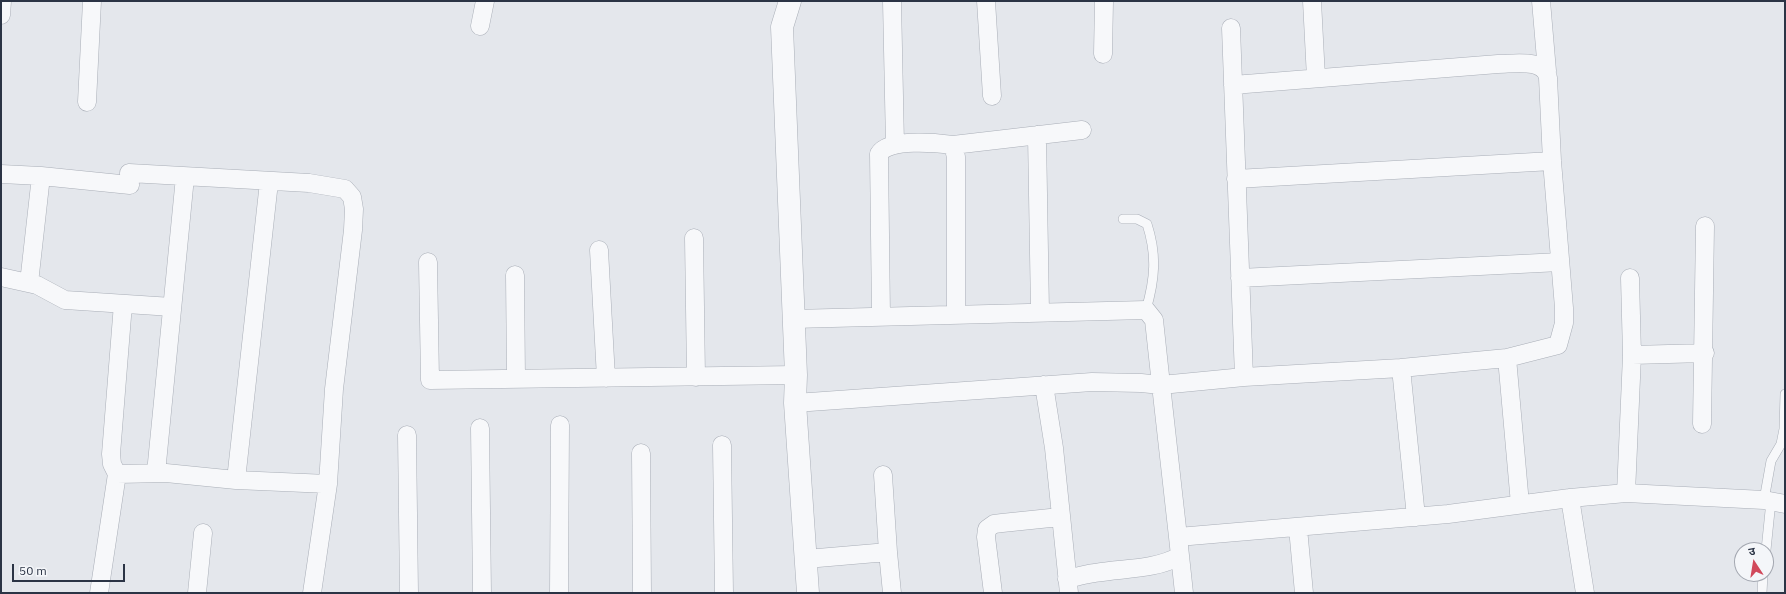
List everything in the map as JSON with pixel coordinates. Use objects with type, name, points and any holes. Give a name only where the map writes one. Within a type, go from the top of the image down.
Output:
[{"type":"street","points":[[1,14],[2,1]]},
{"type":"street","points":[[87,102],[92,1]]},
{"type":"street","points":[[480,26],[485,1]]},
{"type":"street","points":[[790,1],[782,27],[796,375],[795,403],[808,593]]},
{"type":"street","points":[[892,1],[895,145]]},
{"type":"street","points":[[986,1],[992,96]]},
{"type":"street","points":[[1103,54],[1104,1]]},
{"type":"street","points":[[1312,1],[1316,78]]},
{"type":"street","points":[[795,403],[1092,382],[1161,385],[1244,377],[1401,368],[1507,358],[1558,346],[1564,323],[1541,1]]},
{"type":"street","points":[[1231,28],[1244,377]]},
{"type":"street","points":[[1233,85],[1498,64],[1537,64],[1547,71]]},
{"type":"street","points":[[881,316],[878,154],[887,146],[895,145],[932,142],[953,145],[1082,130]]},
{"type":"street","points":[[1037,135],[1040,312]]},
{"type":"street","points":[[953,145],[956,157],[956,314]]},
{"type":"street","points":[[1236,179],[1552,161]]},
{"type":"street","points":[[1,174],[41,176],[130,185],[129,173],[269,182],[309,183],[345,189],[352,197],[354,209],[353,230],[334,389],[328,484],[312,593]]},
{"type":"street","points":[[29,283],[41,176]]},
{"type":"street","points":[[156,473],[185,176]]},
{"type":"street","points":[[236,480],[269,182]]},
{"type":"street","points":[[1702,424],[1705,226]]},
{"type":"street","points":[[694,238],[696,377]]},
{"type":"street","points":[[599,250],[606,378]]},
{"type":"street","points":[[428,262],[430,380],[796,375]]},
{"type":"street","points":[[1240,278],[1560,262]]},
{"type":"street","points":[[515,276],[516,379]]},
{"type":"street","points":[[1,277],[37,285],[64,300],[172,307]]},
{"type":"street","points":[[1626,492],[1632,355],[1630,278]]},
{"type":"street","points":[[99,593],[117,474],[112,464],[111,454],[123,304]]},
{"type":"street","points":[[793,319],[1146,310],[1154,320],[1184,593]]},
{"type":"street","points":[[1632,355],[1704,353]]},
{"type":"street","points":[[1507,358],[1520,504]]},
{"type":"street","points":[[1401,368],[1416,517]]},
{"type":"street","points":[[1044,385],[1054,448],[1068,586],[1094,573],[1134,569],[1168,563],[1180,556]]},
{"type":"street","points":[[559,593],[560,425]]},
{"type":"street","points":[[480,428],[482,593]]},
{"type":"street","points":[[407,435],[409,593]]},
{"type":"street","points":[[722,445],[724,593]]},
{"type":"street","points":[[641,453],[642,593]]},
{"type":"street","points":[[117,474],[156,473],[236,480],[328,484]]},
{"type":"street","points":[[883,475],[892,593]]},
{"type":"street","points":[[1178,537],[1416,517],[1626,492],[1774,502]]},
{"type":"street","points":[[1570,498],[1585,593]]},
{"type":"street","points":[[993,593],[986,537],[987,529],[994,524],[1060,517]]},
{"type":"street","points":[[1298,528],[1304,593]]},
{"type":"street","points":[[198,593],[203,533]]},
{"type":"street","points":[[806,559],[888,552]]},
{"type":"lane","points":[[1123,219],[1137,219],[1147,224],[1150,235],[1155,272],[1146,310]]},
{"type":"lane","points":[[1767,542],[1774,502],[1771,462],[1781,444],[1784,429],[1785,394]]},
{"type":"lane","points":[[1762,593],[1763,582]]}]
